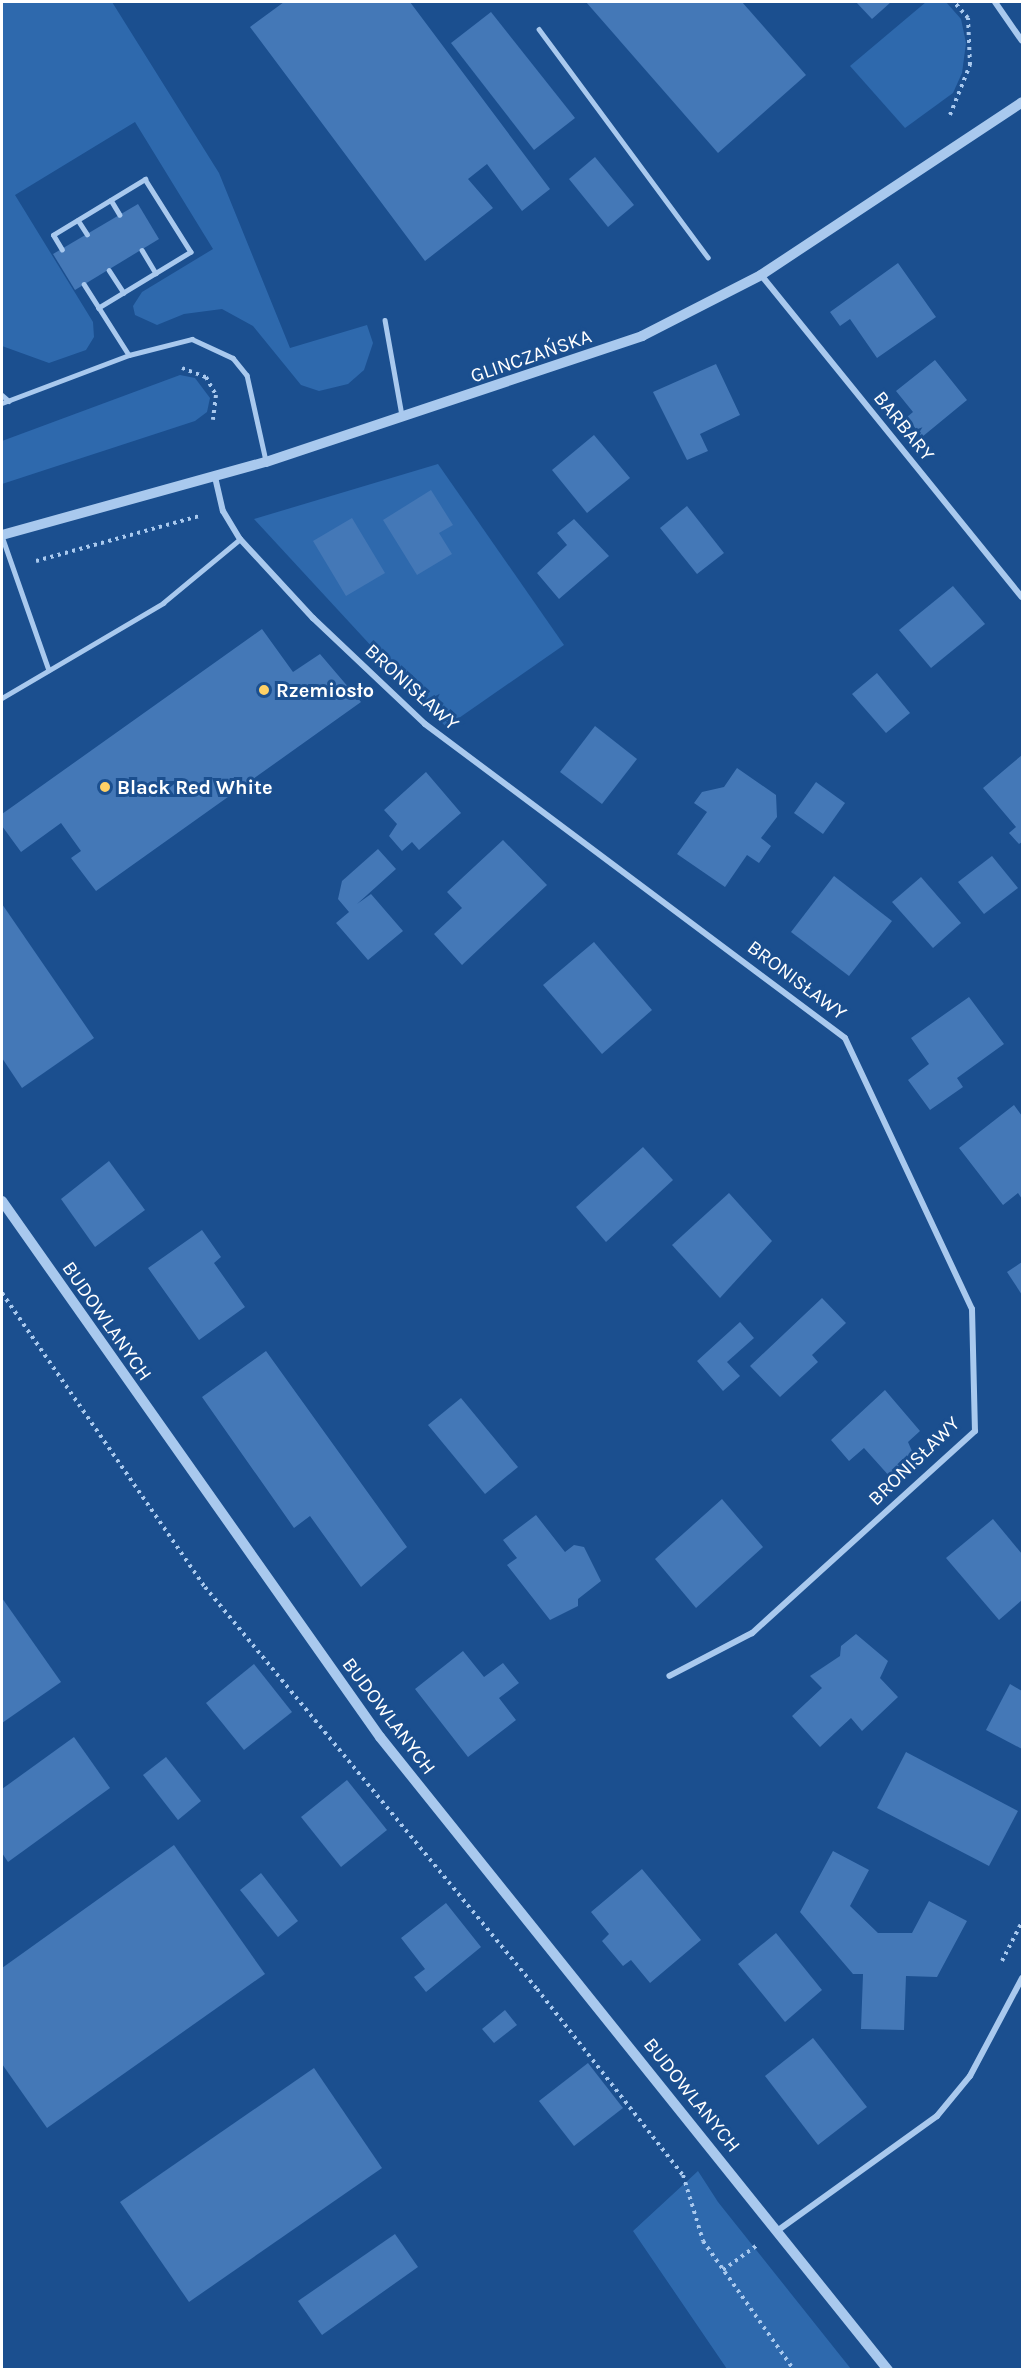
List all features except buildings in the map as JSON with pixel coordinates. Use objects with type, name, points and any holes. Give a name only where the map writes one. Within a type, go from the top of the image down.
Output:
[{"type":"street","points":[[995,2],[1023,41]]},
{"type":"street","name":"GLINCZAŃSKA","points":[[2,536],[266,462],[403,418],[642,336],[761,275],[1023,102]]},
{"type":"street","name":"BARBARY","points":[[761,275],[1023,597]]},
{"type":"street","name":"BRONISŁAWY","points":[[215,477],[223,511],[240,539],[313,618],[425,724],[845,1038],[972,1309],[975,1431],[752,1633],[669,1676]]},
{"type":"street","name":"BUDOWLANYCH","points":[[2,1201],[380,1737],[888,2370]]},
{"type":"street","points":[[777,2231],[937,2116],[970,2076],[1023,1977]]},
{"type":"lane","points":[[539,29],[708,257]]},
{"type":"lane","points":[[62,250],[53,235],[145,179],[191,252],[99,308]]},
{"type":"lane","points":[[111,200],[120,214]]},
{"type":"lane","points":[[78,220],[87,234]]},
{"type":"lane","points":[[142,250],[156,273]]},
{"type":"lane","points":[[109,270],[124,293]]},
{"type":"lane","points":[[84,284],[129,355]]},
{"type":"lane","points":[[385,320],[403,418]]},
{"type":"lane","points":[[2,403],[129,355],[192,339],[233,358],[247,375],[266,462]]},
{"type":"lane","points":[[2,395],[9,401]]},
{"type":"lane","points":[[2,536],[49,670]]},
{"type":"lane","points":[[2,698],[163,603],[240,539]]},
{"type":"path","points":[[946,124],[970,64],[968,18],[954,2]]},
{"type":"path","points":[[171,368],[206,377],[216,395],[213,420]]},
{"type":"path","points":[[13,567],[223,511]]},
{"type":"path","points":[[2,1293],[205,1587],[537,1989],[683,2175],[703,2241],[794,2370]]},
{"type":"path","points":[[996,1971],[1023,1922]]},
{"type":"path","points":[[723,2270],[777,2231]]},
{"type":"shaded area","points":[[2,2],[112,2],[219,173],[290,348],[367,325],[373,343],[364,370],[348,384],[319,391],[301,385],[253,326],[222,309],[184,314],[157,325],[135,315],[133,306],[142,292],[213,249],[135,122],[15,195],[93,322],[94,337],[86,350],[49,363],[2,346]]},
{"type":"shaded area","points":[[926,2],[946,2],[961,19],[966,43],[962,73],[953,93],[905,128],[850,66]]},
{"type":"shaded area","points":[[180,375],[195,378],[210,398],[207,412],[195,421],[2,484],[2,441]]},
{"type":"shaded area","points":[[438,464],[564,645],[446,727],[254,519]]},
{"type":"shaded area","points":[[698,2171],[718,2202],[851,2369],[727,2369],[633,2231]]},
{"type":"place","name":"Rzemiosło","points":[[264,690]]},
{"type":"place","name":"Black Red White","points":[[105,787]]}]
